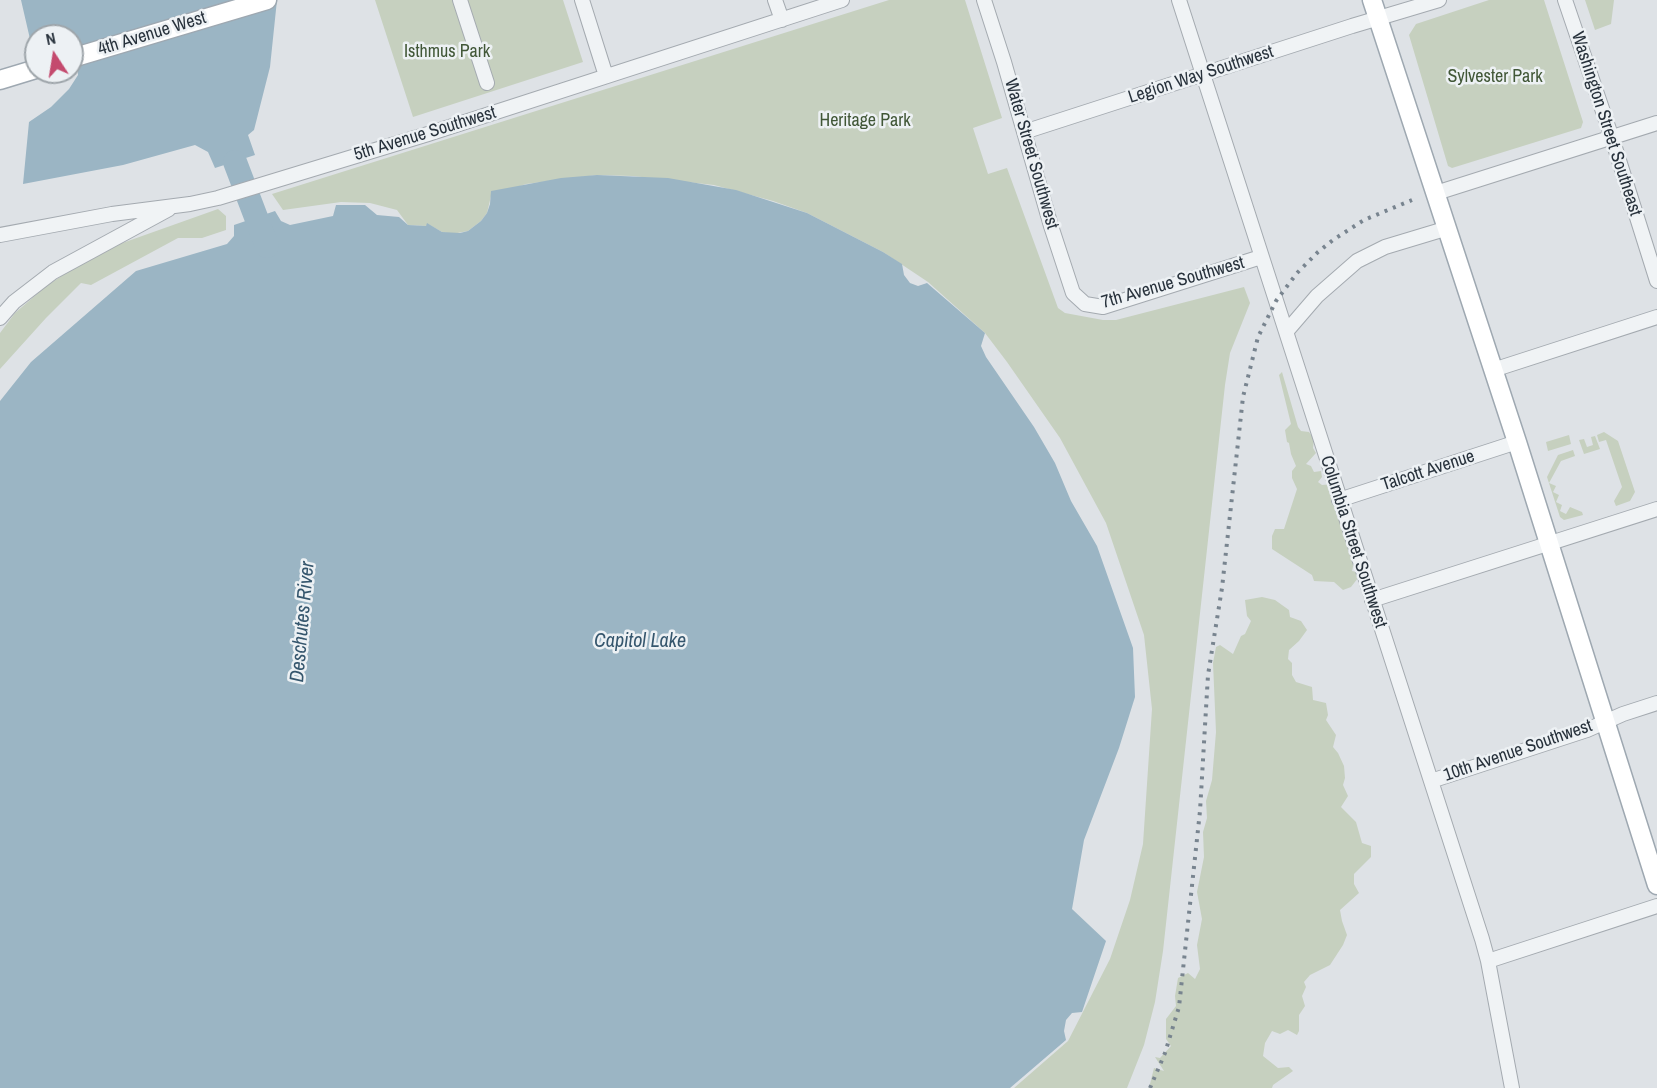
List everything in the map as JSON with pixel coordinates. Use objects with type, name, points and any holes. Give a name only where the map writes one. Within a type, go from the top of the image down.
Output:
[{"type":"main road","name":"4th Avenue West","points":[[84,54],[267,0]]},
{"type":"main road","points":[[1372,0],[1437,193],[1657,885]]},
{"type":"main road","points":[[0,80],[24,73]]},
{"type":"street","points":[[460,0],[487,83]]},
{"type":"street","points":[[582,0],[606,76]]},
{"type":"street","points":[[775,0],[782,20]]},
{"type":"street","name":"5th Avenue Southwest","points":[[0,235],[112,214],[174,207],[218,198],[428,134],[842,0]]},
{"type":"street","name":"Water Street Southwest","points":[[984,0],[1073,293],[1085,304]]},
{"type":"street","name":"Columbia Street Southwest","points":[[1179,0],[1488,961],[1512,1088]]},
{"type":"street","name":"Legion Way Southwest","points":[[1024,132],[1439,0]]},
{"type":"street","name":"Washington Street Southeast","points":[[1565,0],[1612,138],[1657,282]]},
{"type":"street","points":[[1437,193],[1657,123]]},
{"type":"street","points":[[0,318],[14,302],[53,272],[174,207]]},
{"type":"street","points":[[1286,332],[1317,297],[1357,261],[1385,247],[1448,228]]},
{"type":"street","name":"7th Avenue Southwest","points":[[1085,304],[1103,307],[1261,257]]},
{"type":"street","points":[[1493,370],[1657,317]]},
{"type":"street","name":"Talcott Avenue","points":[[1340,501],[1517,442]]},
{"type":"street","points":[[1372,600],[1657,509]]},
{"type":"street","name":"10th Avenue Southwest","points":[[1431,781],[1587,730],[1657,703]]},
{"type":"street","points":[[1488,961],[1657,906]]},
{"type":"green space","name":"Isthmus Park","points":[[375,0],[563,0],[583,62],[413,117]]},
{"type":"green space","name":"Heritage Park","points":[[889,0],[965,0],[1002,118],[973,128],[988,174],[1007,168],[1058,308],[1065,313],[1116,320],[1244,287],[1250,303],[1230,353],[1225,385],[1163,951],[1155,1002],[1144,1045],[1127,1088],[1014,1088],[1068,1041],[1110,959],[1130,900],[1143,844],[1152,709],[1144,635],[1106,523],[1060,438],[985,333],[928,282],[883,252],[807,213],[714,185],[633,176],[597,175],[526,184],[491,196],[487,213],[481,221],[468,231],[452,234],[442,232],[428,224],[426,226],[408,225],[397,210],[370,203],[341,202],[283,210],[272,194]]},
{"type":"green space","name":"Sylvester Park","points":[[1489,0],[1544,0],[1583,122],[1581,128],[1452,168],[1448,166],[1409,35],[1416,24]]},
{"type":"green space","points":[[1585,0],[1614,0],[1611,24],[1595,30]]},
{"type":"green space","points":[[218,209],[226,216],[226,230],[202,238],[178,238],[91,285],[81,283],[0,369],[0,333],[15,313],[45,287],[81,263],[114,246]]},
{"type":"green space","points":[[1282,372],[1298,427],[1301,431],[1309,432],[1314,439],[1313,448],[1316,453],[1306,464],[1311,466],[1314,472],[1321,471],[1322,477],[1318,482],[1322,485],[1333,484],[1346,507],[1338,515],[1350,543],[1350,557],[1354,562],[1352,571],[1357,572],[1358,578],[1351,587],[1343,590],[1334,582],[1314,581],[1312,575],[1272,549],[1272,536],[1275,529],[1284,529],[1297,489],[1292,478],[1292,471],[1296,466],[1285,430],[1291,424],[1279,375]]},
{"type":"green space","points":[[1604,432],[1618,441],[1635,492],[1630,501],[1616,506],[1614,501],[1622,487],[1606,440],[1599,442],[1597,435]]},
{"type":"green space","points":[[1569,435],[1571,444],[1548,451],[1546,442]]},
{"type":"green space","points":[[1595,436],[1600,449],[1584,454],[1579,440],[1584,439],[1587,447],[1593,445],[1591,437]]},
{"type":"green space","points":[[1573,450],[1575,456],[1561,461],[1549,483],[1556,486],[1553,492],[1559,495],[1556,502],[1562,505],[1560,511],[1566,514],[1570,507],[1582,512],[1583,515],[1564,520],[1560,517],[1547,477],[1558,455]]},
{"type":"green space","points":[[1262,597],[1275,600],[1289,610],[1290,617],[1301,621],[1307,630],[1289,650],[1288,659],[1292,663],[1292,675],[1296,682],[1312,687],[1313,700],[1326,703],[1328,715],[1326,720],[1336,735],[1333,747],[1344,766],[1343,785],[1348,796],[1341,807],[1356,822],[1362,843],[1371,846],[1371,857],[1354,874],[1354,884],[1359,893],[1340,910],[1347,935],[1343,945],[1330,965],[1310,975],[1304,982],[1306,987],[1302,996],[1305,1006],[1299,1015],[1297,1035],[1288,1030],[1280,1034],[1272,1031],[1265,1043],[1263,1056],[1278,1068],[1289,1067],[1293,1071],[1272,1088],[1149,1088],[1154,1068],[1164,1071],[1155,1057],[1160,1058],[1171,1046],[1166,1039],[1166,1019],[1176,1006],[1178,978],[1188,973],[1195,979],[1200,969],[1197,945],[1202,919],[1197,892],[1204,857],[1203,832],[1207,818],[1206,801],[1212,780],[1216,732],[1213,663],[1216,647],[1220,645],[1233,654],[1251,621],[1247,616],[1245,600]]},
{"type":"water","points":[[21,0],[277,0],[270,67],[254,130],[248,135],[255,155],[215,168],[208,152],[195,145],[123,165],[23,184],[29,122],[51,107],[72,84],[84,84],[84,24],[27,24]]},
{"type":"water","name":"Capitol Lake","points":[[597,175],[668,178],[736,190],[807,213],[902,264],[904,275],[910,283],[918,286],[927,283],[985,333],[981,346],[986,357],[1034,427],[1055,463],[1071,501],[1097,546],[1133,648],[1135,697],[1119,748],[1084,840],[1072,909],[1106,941],[1082,1012],[1072,1013],[1066,1020],[1064,1031],[1066,1040],[1010,1088],[0,1088],[0,401],[31,362],[136,271],[227,244],[234,236],[234,225],[275,211],[281,221],[290,225],[333,216],[336,205],[365,205],[377,215],[399,217],[408,225],[426,226],[427,223],[442,232],[460,233],[468,231],[487,213],[491,191],[561,178]]},
{"type":"waterway","name":"Deschutes River","points":[[235,162],[267,246]]},
{"type":"railway","points":[[1150,1088],[1165,1053],[1179,1007],[1200,811],[1208,675],[1222,588],[1243,397],[1258,337],[1276,301],[1297,273],[1318,252],[1364,220],[1412,200]]}]
